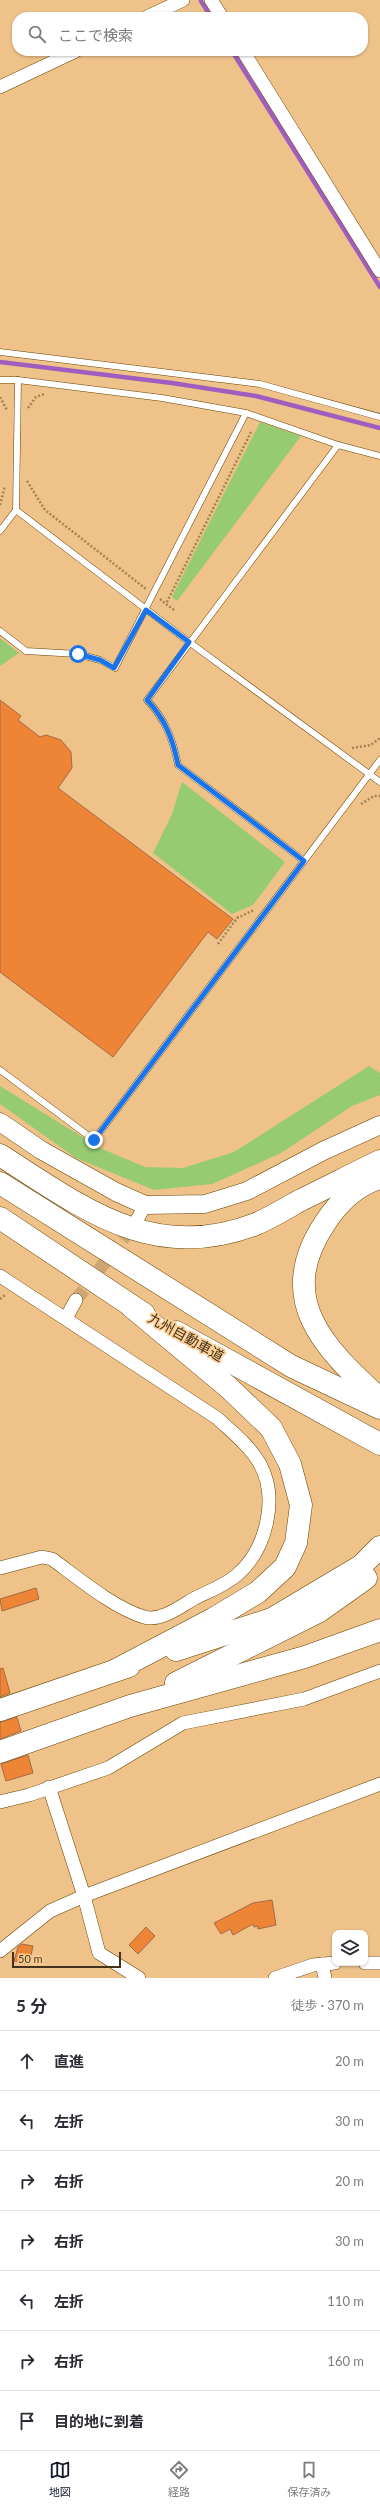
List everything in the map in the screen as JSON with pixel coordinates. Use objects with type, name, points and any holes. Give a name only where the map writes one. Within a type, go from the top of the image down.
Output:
[{"type":"highway","points":[[0,1155],[71,1201],[103,1218],[133,1231],[180,1239],[212,1236],[256,1224],[380,1161]]},
{"type":"highway","points":[[380,1178],[356,1189],[336,1206],[315,1237],[306,1258],[302,1287],[314,1327],[328,1349],[380,1399]]},
{"type":"highway","name":"九州自動車道","points":[[0,1183],[290,1366],[380,1408]]},
{"type":"highway","name":"九州自動車道","points":[[0,1218],[132,1307],[380,1444]]},
{"type":"highway","points":[[116,1670],[213,1619],[258,1592],[285,1567],[296,1543],[301,1505],[290,1464],[271,1428],[228,1387],[132,1307]]},
{"type":"highway","points":[[0,1710],[272,1619],[361,1566],[380,1547]]},
{"type":"highway","points":[[130,1706],[318,1612],[380,1565]]},
{"type":"highway","points":[[0,1752],[130,1706],[305,1657],[380,1630]]},
{"type":"street","points":[[158,12],[183,0]]},
{"type":"street","points":[[211,0],[219,12]]},
{"type":"street","points":[[0,87],[65,56]]},
{"type":"street","points":[[246,56],[380,271]]},
{"type":"street","points":[[0,1122],[41,1150],[116,1192],[145,1205],[205,1204],[247,1191],[323,1151],[380,1125]]},
{"type":"street","points":[[136,1222],[145,1205]]},
{"type":"street","points":[[0,1276],[182,1393],[217,1418],[241,1439],[260,1465],[270,1498],[264,1532],[257,1551],[236,1575],[223,1585],[158,1616],[146,1617],[124,1606],[52,1559],[42,1557],[0,1568]]},
{"type":"street","points":[[66,1318],[76,1300]]},
{"type":"street","points":[[0,1802],[108,1768],[183,1723],[304,1699],[380,1671]]},
{"type":"street","points":[[0,1951],[50,1910],[380,1784]]},
{"type":"street","points":[[49,1787],[84,1896],[99,1953],[139,1978]]},
{"type":"street","points":[[275,1978],[329,1963]]},
{"type":"street","points":[[325,1978],[329,1963]]},
{"type":"street","points":[[368,1963],[380,1963]]},
{"type":"lane","points":[[0,352],[260,384],[380,417]]},
{"type":"lane","points":[[0,380],[18,380],[162,398],[246,413],[338,445],[380,456]]},
{"type":"lane","points":[[0,531],[16,510],[18,380]]},
{"type":"lane","points":[[0,631],[26,651],[78,654],[100,660],[114,668],[146,610],[246,413]]},
{"type":"lane","points":[[304,861],[178,765],[170,734],[156,709],[147,700],[338,445]]},
{"type":"lane","points":[[16,510],[146,610],[380,782]]},
{"type":"lane","points":[[0,1070],[94,1140],[380,760]]},
{"type":"path","points":[[27,416],[28,408]]},
{"type":"path","points":[[166,604],[251,432]]},
{"type":"path","points":[[25,478],[45,510],[149,591]]},
{"type":"path","points":[[154,595],[174,610]]},
{"type":"path","points":[[352,748],[371,745],[380,738]]},
{"type":"path","points":[[218,944],[237,918],[257,908]]},
{"type":"green space","points":[[260,422],[301,436],[177,601],[172,597]]},
{"type":"green space","points":[[0,638],[19,653],[0,666]]},
{"type":"green space","points":[[182,782],[285,862],[253,905],[232,914],[153,853],[172,814]]},
{"type":"green space","points":[[369,1066],[380,1073],[380,1095],[352,1106],[281,1153],[212,1184],[154,1190],[76,1158],[0,1104],[0,1086],[100,1148],[145,1167],[183,1168],[234,1152]]},
{"type":"building","points":[[0,700],[21,716],[18,720],[40,737],[46,735],[61,740],[71,752],[72,768],[58,788],[233,919],[217,939],[208,932],[113,1057],[0,972]]},
{"type":"building","points":[[36,1588],[39,1599],[2,1611],[0,1599]]},
{"type":"building","points":[[3,1668],[10,1693],[0,1697],[0,1669]]},
{"type":"building","points":[[17,1717],[21,1731],[0,1739],[0,1722]]},
{"type":"building","points":[[28,1755],[33,1773],[6,1781],[1,1764]]},
{"type":"building","points":[[272,1900],[276,1925],[258,1929],[258,1926],[254,1927],[253,1924],[233,1935],[230,1929],[221,1934],[214,1923],[253,1903]]},
{"type":"building","points":[[146,1927],[155,1936],[138,1954],[129,1945]]},
{"type":"building","points":[[22,1944],[33,1946],[29,1964],[14,1961],[18,1947]]},
{"type":"waterway","points":[[201,1],[208,12]]},
{"type":"waterway","points":[[235,56],[380,287]]},
{"type":"waterway","points":[[0,362],[172,383],[256,396],[380,428]]},
{"type":"tunnel","points":[[76,1300],[135,1223]]},
{"type":"route","points":[[78,654],[100,660],[114,668],[146,610],[189,642],[147,700],[156,709],[165,723],[173,740],[178,765],[304,861],[94,1140]]}]
